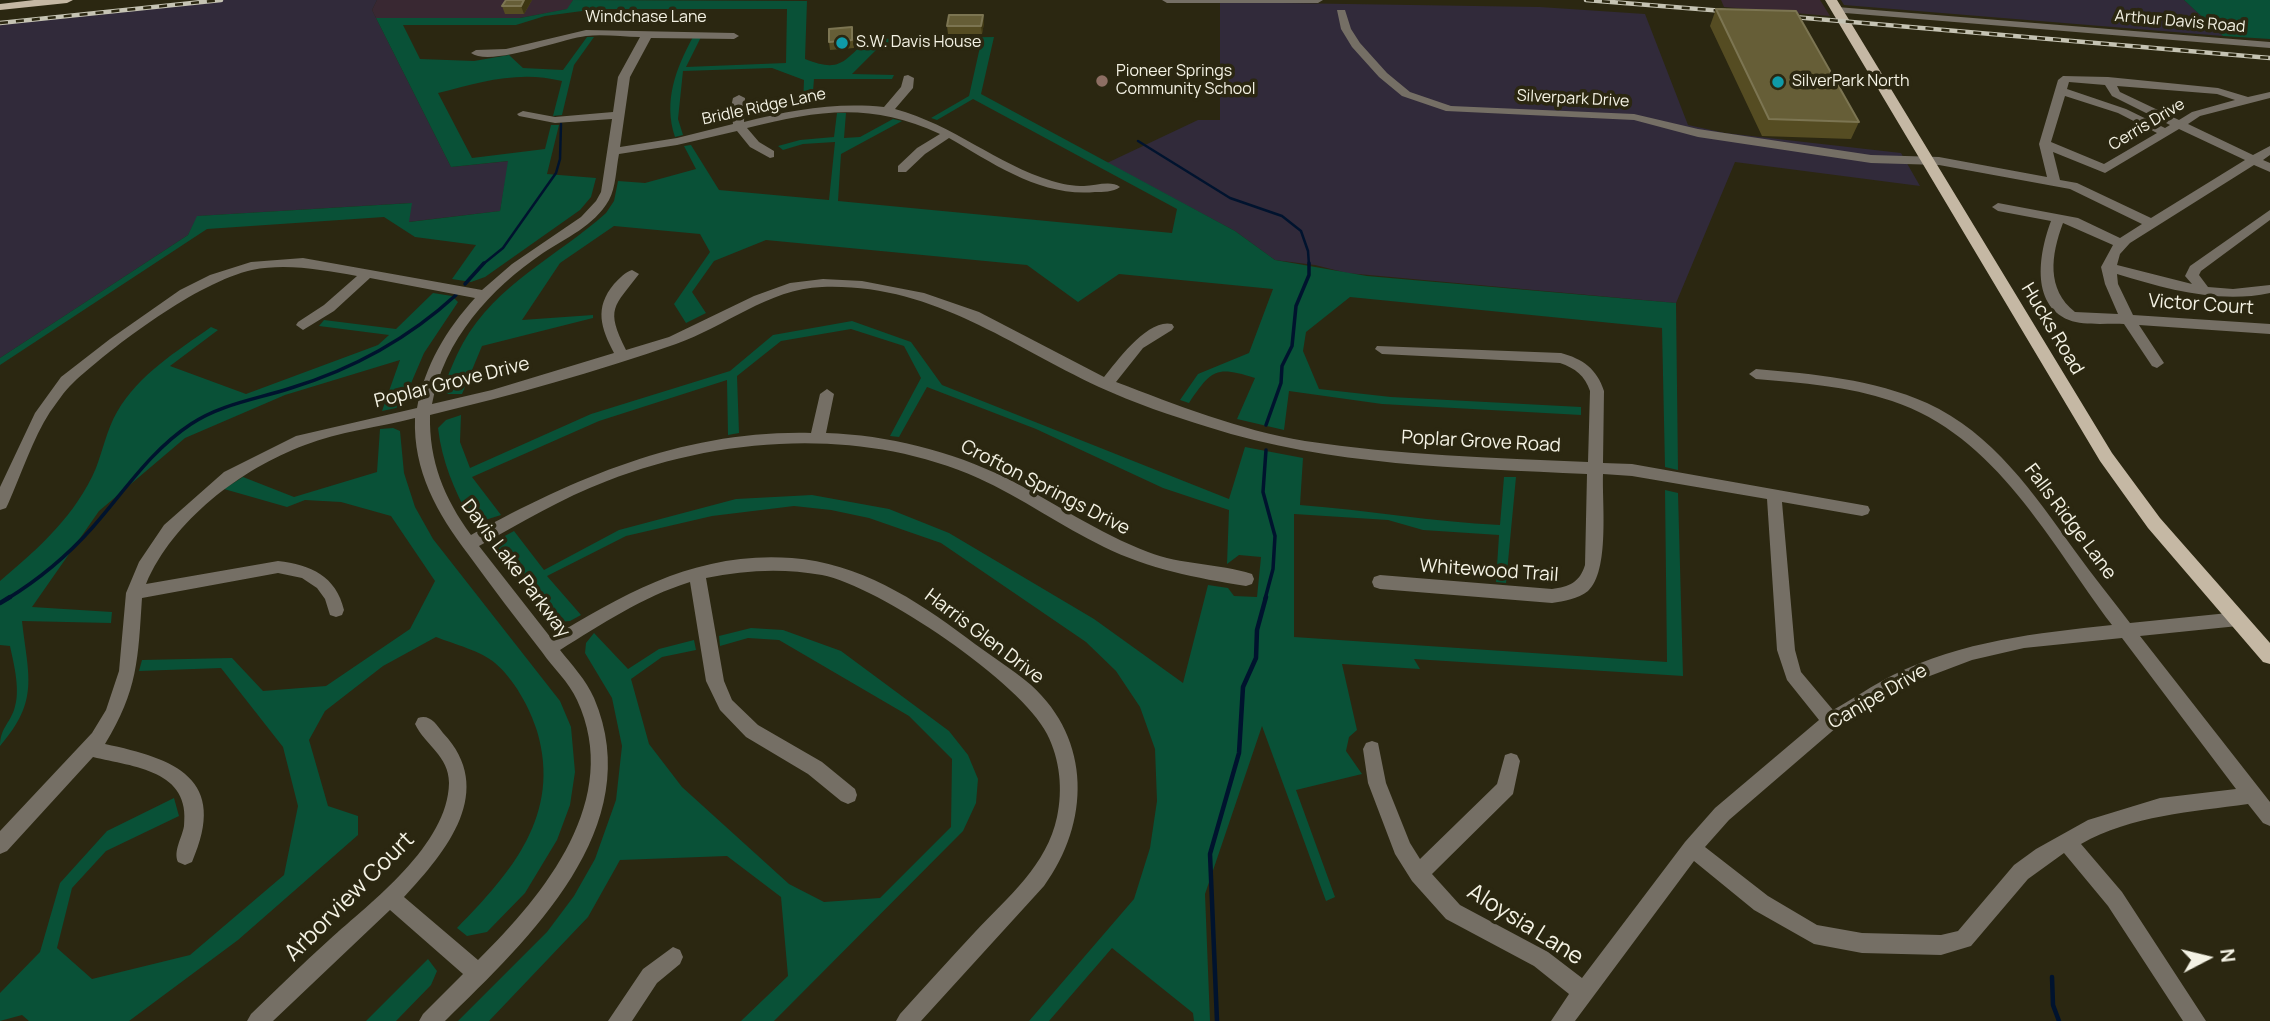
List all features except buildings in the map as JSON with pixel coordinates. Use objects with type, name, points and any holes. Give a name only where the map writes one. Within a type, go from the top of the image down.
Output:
[{"type":"main road","points":[[0,7],[67,0]]},
{"type":"main road","name":"Hucks Road","points":[[1834,5],[2106,457],[2154,523],[2270,656]]},
{"type":"street","points":[[1167,0],[1318,0]]},
{"type":"street","name":"Arthur Davis Road","points":[[1834,5],[2270,45]]},
{"type":"street","name":"Silverpark Drive","points":[[1341,12],[1346,29],[1356,45],[1383,75],[1406,94],[1450,109],[1634,117],[1698,133],[1871,159],[1929,161],[2054,182],[2085,190],[2153,224]]},
{"type":"street","name":"Windchase Lane","points":[[476,53],[506,52],[573,35],[648,33],[734,36]]},
{"type":"street","name":"Davis Lake Parkway","points":[[430,1021],[523,930],[556,886],[581,842],[596,791],[599,765],[594,723],[579,688],[434,494],[422,449],[423,412],[440,359],[453,335],[485,295],[534,253],[598,210],[607,192],[624,77],[648,33]]},
{"type":"street","points":[[887,111],[907,88],[908,78]]},
{"type":"street","points":[[2054,182],[2045,144],[2067,78],[2218,91],[2245,100]]},
{"type":"street","points":[[2108,80],[2110,88],[2116,94],[2270,168]]},
{"type":"street","points":[[2061,90],[2122,111],[2167,133]]},
{"type":"street","name":"Cerris Drive","points":[[2045,144],[2105,169],[2197,113],[2270,94]]},
{"type":"street","points":[[739,98],[737,116],[741,127],[754,146],[770,154]]},
{"type":"street","name":"Bridle Ridge Lane","points":[[614,151],[677,142],[827,108],[887,111],[914,117],[1044,185],[1083,190],[1114,187]]},
{"type":"street","points":[[523,114],[555,120],[618,115]]},
{"type":"street","points":[[902,169],[921,150],[948,134]]},
{"type":"street","points":[[2157,363],[2113,289],[2108,267],[2110,257],[2120,243],[2270,150]]},
{"type":"street","points":[[1998,207],[2059,217],[2120,243]]},
{"type":"street","points":[[2203,289],[2192,276],[2195,269],[2270,214]]},
{"type":"street","name":"Victor Court","points":[[2059,217],[2046,256],[2046,276],[2050,289],[2066,313],[2072,316],[2270,329]]},
{"type":"street","points":[[0,504],[42,413],[66,381],[100,353],[185,293],[228,273],[274,263],[314,263],[365,276],[448,286],[485,295]]},
{"type":"street","points":[[2108,267],[2165,283],[2203,289],[2249,293],[2270,289]]},
{"type":"street","points":[[622,356],[610,332],[606,312],[612,295],[632,274]]},
{"type":"street","points":[[303,325],[329,308],[365,276]]},
{"type":"street","name":"Poplar Grove Drive","points":[[0,845],[91,749],[114,713],[128,671],[134,593],[156,547],[170,529],[229,476],[301,440],[493,396],[700,329],[776,292],[810,284],[839,283],[903,291],[962,310],[1105,384]]},
{"type":"street","points":[[1105,384],[1138,345],[1167,327]]},
{"type":"street","name":"Whitewood Trail","points":[[1380,582],[1552,596],[1576,592],[1588,582],[1592,565],[1597,391],[1590,374],[1574,362],[1561,358],[1382,349]]},
{"type":"street","name":"Falls Ridge Lane","points":[[1756,374],[1845,383],[1877,390],[1918,405],[1963,430],[1996,460],[2270,817]]},
{"type":"street","name":"Poplar Grove Road","points":[[1105,384],[1211,423],[1303,446],[1450,462],[1594,466],[1862,510]]},
{"type":"street","points":[[818,438],[827,394]]},
{"type":"street","name":"Crofton Springs Drive","points":[[469,544],[557,496],[637,465],[724,444],[818,438],[888,445],[945,459],[1003,484],[1128,552],[1170,566],[1246,579]]},
{"type":"street","points":[[1774,495],[1786,650],[1793,675],[1830,722]]},
{"type":"street","name":"Harris Glen Drive","points":[[548,648],[642,593],[697,574],[741,566],[787,564],[837,572],[863,581],[910,607],[1025,691],[1046,714],[1062,740],[1070,776],[1070,799],[1060,840],[1034,884],[907,1021]]},
{"type":"street","points":[[134,593],[278,567],[296,569],[316,578],[334,599],[336,610]]},
{"type":"street","points":[[697,574],[715,681],[726,705],[752,731],[815,768],[848,795]]},
{"type":"street","name":"Canipe Drive","points":[[1562,1021],[1692,848],[1722,814],[1830,722],[1900,680],[1971,653],[2024,641],[2238,619]]},
{"type":"street","name":"Arborview Court","points":[[258,1021],[414,874],[440,841],[457,800],[459,778],[455,758],[442,738],[424,724]]},
{"type":"street","points":[[91,749],[159,768],[187,783],[194,794],[197,818],[186,856]]},
{"type":"street","name":"Aloysia Lane","points":[[1372,749],[1377,783],[1402,848],[1419,874],[1453,912],[1541,959],[1583,992]]},
{"type":"street","points":[[1419,874],[1506,788],[1511,761]]},
{"type":"street","points":[[1692,848],[1761,903],[1814,934],[1827,939],[1941,946],[1964,939],[2021,872],[2066,841],[2115,818],[2160,807],[2253,795]]},
{"type":"street","points":[[2066,841],[2115,899],[2195,1021]]},
{"type":"street","points":[[390,897],[478,974]]},
{"type":"street","points":[[619,1021],[650,976],[673,957]]},
{"type":"shaded area","points":[[224,0],[377,0],[372,10],[451,167],[509,161],[500,211],[408,222],[411,203],[198,216],[188,235],[0,358],[0,24]]},
{"type":"shaded area","points":[[377,0],[573,0],[568,9],[520,18],[376,18],[372,10]]},
{"type":"shaded area","points":[[1721,0],[1820,0],[1830,16],[1724,7]]},
{"type":"shaded area","points":[[1841,0],[2184,0],[2223,36],[1844,5]]},
{"type":"shaded area","name":"SilverPark North","points":[[1220,2],[1540,7],[1645,14],[1688,125],[1725,133],[1901,153],[1920,186],[1735,162],[1676,303],[1347,273],[1315,265],[1275,260],[1235,231],[1107,163],[1198,120],[1220,120]]},
{"type":"green space","points":[[573,0],[807,1],[805,59],[826,65],[840,63],[868,39],[994,37],[981,94],[1235,231],[1275,260],[1367,276],[1676,303],[1678,470],[1665,467],[1662,328],[1350,297],[1306,332],[1303,351],[1319,389],[1391,397],[1581,407],[1581,415],[1382,404],[1289,391],[1284,430],[1237,419],[1255,378],[1231,372],[1216,373],[1204,383],[1189,403],[1180,400],[1198,374],[1249,353],[1273,289],[1119,274],[1078,302],[1027,265],[766,240],[714,261],[692,292],[706,313],[686,323],[674,304],[710,252],[700,234],[614,226],[560,263],[522,320],[593,315],[593,318],[482,346],[462,394],[448,394],[443,388],[460,348],[493,304],[510,287],[606,213],[614,201],[618,181],[645,183],[696,169],[684,146],[691,145],[719,190],[829,200],[835,142],[803,144],[783,150],[778,146],[800,140],[834,137],[837,113],[846,113],[844,138],[860,137],[893,119],[902,121],[841,154],[838,201],[1172,233],[1177,209],[973,99],[937,120],[931,118],[969,96],[980,47],[878,48],[852,74],[894,75],[892,79],[814,79],[812,104],[803,106],[804,80],[772,68],[683,71],[678,119],[683,135],[675,137],[670,111],[673,85],[693,37],[701,37],[686,67],[786,63],[787,9],[597,9],[545,16],[516,25],[403,25],[420,59],[474,61],[509,55],[523,68],[563,70],[587,37],[594,37],[574,65],[562,115],[553,116],[562,81],[546,78],[500,79],[438,93],[472,158],[545,149],[551,125],[559,125],[547,174],[596,178],[591,197],[580,210],[485,277],[471,282],[452,279],[476,245],[415,237],[384,217],[207,229],[0,365],[0,358],[188,235],[197,216],[412,203],[409,222],[500,211],[508,161],[451,167],[376,18],[520,18],[567,9]]},
{"type":"green space","points":[[2184,0],[2270,0],[2270,39],[2223,36]]},
{"type":"green space","points":[[433,293],[452,296],[458,302],[424,353],[403,402],[396,408],[382,411],[400,360],[285,395],[185,438],[99,511],[32,607],[112,612],[111,623],[22,621],[28,673],[26,701],[13,730],[0,746],[17,695],[10,646],[0,645],[0,581],[55,530],[78,501],[96,468],[114,419],[136,386],[159,365],[211,327],[218,330],[170,366],[246,394],[378,345],[389,335],[319,326],[324,320],[396,329]]},
{"type":"green space","points":[[852,321],[911,342],[942,385],[1229,499],[1245,447],[1303,458],[1300,505],[1500,525],[1504,477],[1516,477],[1506,583],[1496,582],[1499,535],[1423,530],[1388,520],[1294,514],[1294,637],[1667,662],[1665,490],[1678,493],[1683,676],[1414,659],[1420,669],[1342,664],[1357,730],[1349,737],[1346,751],[1362,774],[1296,790],[1335,897],[1326,901],[1262,726],[1205,894],[1210,1021],[1194,1021],[1193,1013],[1112,948],[1049,1021],[1029,1021],[1134,899],[1150,848],[1157,801],[1155,749],[1140,707],[1116,671],[1086,642],[941,543],[869,518],[831,510],[794,506],[712,516],[626,536],[547,576],[581,615],[570,621],[557,622],[498,549],[501,538],[514,531],[544,570],[619,530],[736,499],[812,495],[889,509],[949,533],[1094,619],[1183,683],[1208,585],[1228,588],[1234,596],[1257,597],[1261,557],[1239,555],[1227,564],[1229,510],[1163,488],[1036,429],[927,387],[899,437],[890,436],[921,378],[904,346],[851,329],[781,341],[737,376],[739,433],[728,435],[727,380],[599,421],[472,477],[501,515],[482,521],[470,519],[442,452],[438,428],[446,420],[461,415],[460,442],[470,468],[591,414],[730,371],[773,335]]},
{"type":"green space","points":[[393,428],[400,431],[404,473],[415,507],[433,539],[560,701],[571,727],[575,772],[570,805],[557,840],[525,893],[487,932],[467,936],[457,928],[496,886],[527,840],[537,816],[543,789],[543,761],[534,722],[509,677],[482,655],[436,637],[383,666],[325,711],[309,740],[328,806],[358,816],[358,835],[238,940],[129,1021],[29,1021],[22,1015],[0,1021],[0,993],[40,952],[60,883],[107,831],[174,798],[179,816],[106,851],[72,888],[57,948],[92,979],[190,955],[284,875],[298,806],[283,747],[221,668],[139,671],[142,660],[232,658],[263,691],[326,686],[410,629],[435,581],[391,516],[341,502],[305,500],[287,507],[224,489],[243,477],[294,497],[377,472],[380,429]]},
{"type":"green space","points":[[751,628],[783,630],[841,651],[949,731],[968,755],[978,779],[976,803],[963,831],[774,1021],[741,1021],[788,976],[781,897],[727,856],[620,860],[588,917],[489,1021],[458,1021],[547,932],[574,896],[595,859],[616,800],[622,746],[612,698],[585,653],[586,643],[594,633],[628,669],[659,649],[694,640],[696,650],[662,657],[631,679],[649,744],[682,787],[789,884],[824,902],[880,898],[951,827],[952,759],[909,716],[779,640],[748,638],[720,646],[719,636]]},
{"type":"green space","points":[[428,959],[437,971],[431,985],[396,1021],[366,1021]]},
{"type":"waterway","points":[[483,264],[503,248],[556,173],[560,159],[561,124]]},
{"type":"waterway","points":[[1138,141],[1230,198],[1282,216],[1301,231],[1308,251],[1309,265]]},
{"type":"waterway","points":[[465,284],[483,264]]},
{"type":"waterway","points":[[1266,425],[1281,383],[1282,366],[1292,346],[1296,306],[1309,275],[1309,265]]},
{"type":"waterway","points":[[9,598],[73,548],[150,459],[191,424],[227,407],[291,388],[358,362],[399,339],[456,295]]},
{"type":"waterway","points":[[1265,599],[1273,569],[1275,536],[1263,492],[1266,450]]},
{"type":"waterway","points":[[1217,1021],[1210,854],[1239,753],[1243,687],[1256,658],[1257,630],[1266,597]]},
{"type":"waterway","points":[[0,603],[9,598]]},
{"type":"waterway","points":[[2052,977],[2053,1005],[2059,1021]]},
{"type":"railway","points":[[0,23],[221,0]]},
{"type":"railway","points":[[1586,0],[1736,12]]},
{"type":"railway","points":[[1782,16],[2270,58]]},
{"type":"place","name":"S.W. Davis House","points":[[842,43]]},
{"type":"place","name":"Pioneer Springs Community School","points":[[1102,81]]},
{"type":"place","name":"SilverPark North","points":[[1778,82]]}]
